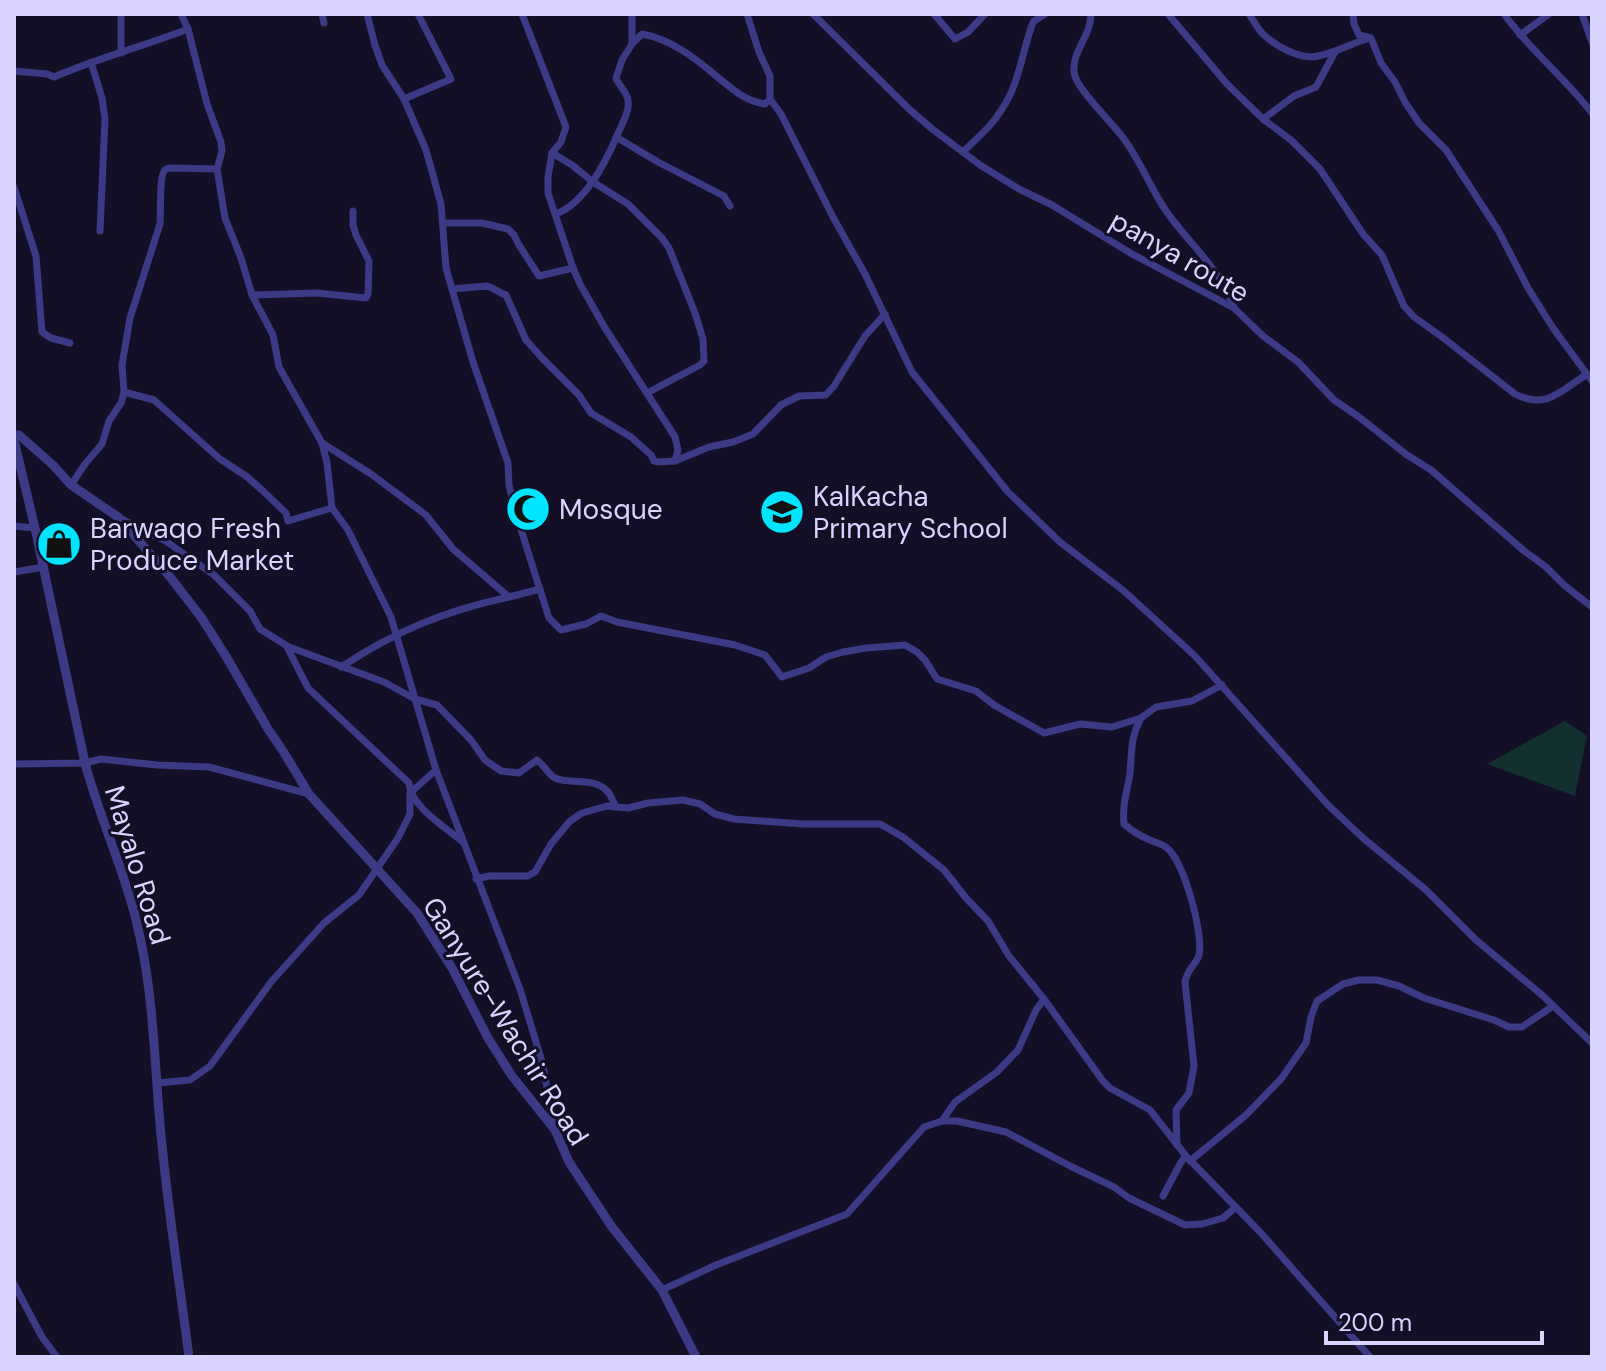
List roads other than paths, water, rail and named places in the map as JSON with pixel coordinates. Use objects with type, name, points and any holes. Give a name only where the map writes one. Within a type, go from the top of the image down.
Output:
[{"type":"street","points":[[121,14],[121,53]]},
{"type":"street","points":[[181,14],[221,142],[217,169],[225,218],[252,295],[273,335],[279,367],[322,443],[332,508],[348,530],[391,617],[436,770],[520,989],[543,1065],[555,1130]]},
{"type":"street","points":[[367,14],[382,65],[404,99],[426,150],[441,204],[446,268],[473,362],[508,463],[515,510],[549,618],[561,630],[586,624],[601,616],[617,622],[735,645],[765,655],[782,677],[843,652],[905,645],[925,660],[937,679],[976,691],[994,705],[1044,733],[1080,724],[1112,727],[1141,718],[1156,707],[1192,701],[1222,685]]},
{"type":"street","points":[[404,99],[451,79],[418,14]]},
{"type":"street","points":[[522,14],[566,127],[561,142],[552,153],[548,193],[573,268],[585,293],[675,437],[678,450],[675,461]]},
{"type":"street","points":[[632,14],[632,44]]},
{"type":"street","points":[[747,14],[770,76],[770,99],[781,114],[912,372],[1008,492],[1060,542],[1124,591],[1195,656],[1328,805],[1426,890],[1476,940],[1592,1043]]},
{"type":"street","name":"panya route","points":[[813,14],[909,109],[963,152],[1019,189],[1234,308],[1263,336],[1298,362],[1334,400],[1431,470],[1592,607]]},
{"type":"street","points":[[934,14],[955,39],[968,32],[985,14]]},
{"type":"street","points":[[963,152],[991,125],[1003,108],[1013,90],[1032,25],[1045,14]]},
{"type":"street","points":[[1091,14],[1088,35],[1075,58],[1076,81],[1137,157],[1164,208],[1224,285],[1234,308]]},
{"type":"street","points":[[1168,14],[1227,84],[1320,169],[1363,234],[1382,255],[1404,306],[1414,317],[1515,394],[1532,401],[1546,401],[1589,378],[1553,328],[1498,230],[1446,150],[1419,123],[1405,102],[1381,63],[1371,38]]},
{"type":"street","points":[[1249,14],[1262,34],[1288,50],[1313,58],[1371,38]]},
{"type":"street","points":[[1353,14],[1359,35],[1371,38]]},
{"type":"street","points":[[1504,14],[1592,113]]},
{"type":"street","points":[[1520,35],[1549,14]]},
{"type":"street","points":[[1582,14],[1592,42]]},
{"type":"street","points":[[14,71],[54,77],[188,29]]},
{"type":"street","points":[[556,214],[570,207],[593,182],[610,153],[629,104],[618,83],[617,74],[622,60],[642,34],[665,40],[701,63],[740,95],[765,104],[770,99]]},
{"type":"street","points":[[1263,119],[1294,96],[1316,87],[1335,52]]},
{"type":"street","points":[[91,62],[105,119],[100,231]]},
{"type":"street","points":[[616,137],[724,196],[730,206]]},
{"type":"street","points":[[552,153],[628,204],[662,238],[695,313],[703,339],[704,361],[647,393]]},
{"type":"street","points":[[71,485],[102,444],[109,421],[121,403],[124,392],[122,365],[130,318],[160,224],[162,173],[172,168],[217,169]]},
{"type":"street","points":[[14,187],[36,256],[42,332],[70,343]]},
{"type":"street","points":[[252,295],[317,293],[366,298],[369,261],[353,225],[353,211]]},
{"type":"street","points":[[443,223],[482,223],[508,229],[539,276],[573,268]]},
{"type":"street","points":[[452,289],[486,286],[506,295],[526,340],[579,395],[591,413],[631,437],[654,461],[659,462],[675,461],[753,434],[781,405],[799,396],[826,395],[865,336],[885,314]]},
{"type":"street","points":[[124,392],[154,400],[220,459],[254,483],[286,513],[288,521],[332,508]]},
{"type":"street","name":"Ganyure-Wachir Road","points":[[14,437],[19,435],[71,485],[118,517],[201,617],[309,794],[417,913],[452,968],[488,1038],[512,1076],[555,1130],[569,1162],[603,1214],[662,1290],[696,1357]]},
{"type":"street","name":"Mayalo Road","points":[[14,437],[85,763],[136,920],[145,968],[162,1144],[189,1357]]},
{"type":"street","points":[[322,443],[371,474],[426,515],[453,549],[509,597]]},
{"type":"street","points":[[118,517],[167,542],[214,575],[250,611],[260,629],[286,645],[384,682],[415,699],[437,705],[471,740],[485,760],[501,771],[519,773],[537,760],[557,779],[602,787],[617,807]]},
{"type":"street","points":[[14,526],[35,528]]},
{"type":"street","points":[[14,572],[44,567]]},
{"type":"street","points":[[341,667],[397,634],[469,606],[540,589]]},
{"type":"street","points":[[158,1083],[190,1080],[210,1066],[271,982],[324,923],[359,895],[398,838],[410,814],[409,783],[308,688],[286,645]]},
{"type":"street","points":[[1141,718],[1133,733],[1129,778],[1124,796],[1124,824],[1135,833],[1167,847],[1174,856],[1188,886],[1200,943],[1198,958],[1187,972],[1185,982],[1194,1066],[1189,1093],[1176,1110],[1177,1145]]},
{"type":"street","points":[[14,764],[85,763],[101,759],[209,767],[309,794]]},
{"type":"street","points":[[410,793],[436,770]]},
{"type":"street","points":[[410,793],[422,808],[464,842]]},
{"type":"street","points":[[476,879],[528,876],[535,872],[551,844],[570,821],[582,813],[607,806],[628,808],[683,800],[734,819],[803,824],[880,824],[903,837],[944,870],[988,921],[1009,956],[1103,1081],[1150,1110],[1188,1158],[1313,1290],[1370,1357]]},
{"type":"street","points":[[1163,1196],[1181,1162],[1246,1115],[1281,1079],[1306,1043],[1317,1001],[1343,984],[1377,980],[1509,1027],[1522,1027],[1553,1006]]},
{"type":"street","points":[[942,1121],[955,1102],[984,1082],[1018,1050],[1044,999]]},
{"type":"street","points":[[662,1290],[716,1265],[847,1214],[924,1127],[942,1121],[957,1121],[1006,1132],[1185,1225],[1223,1218],[1236,1207]]},
{"type":"street","points":[[14,1284],[42,1337],[57,1357]]},
{"type":"place","name":"Mosque","points":[[528,509]]},
{"type":"place","name":"KalKacha Primary School","points":[[782,512]]},
{"type":"place","name":"Barwaqo Fresh Produce Market","points":[[59,544]]}]
